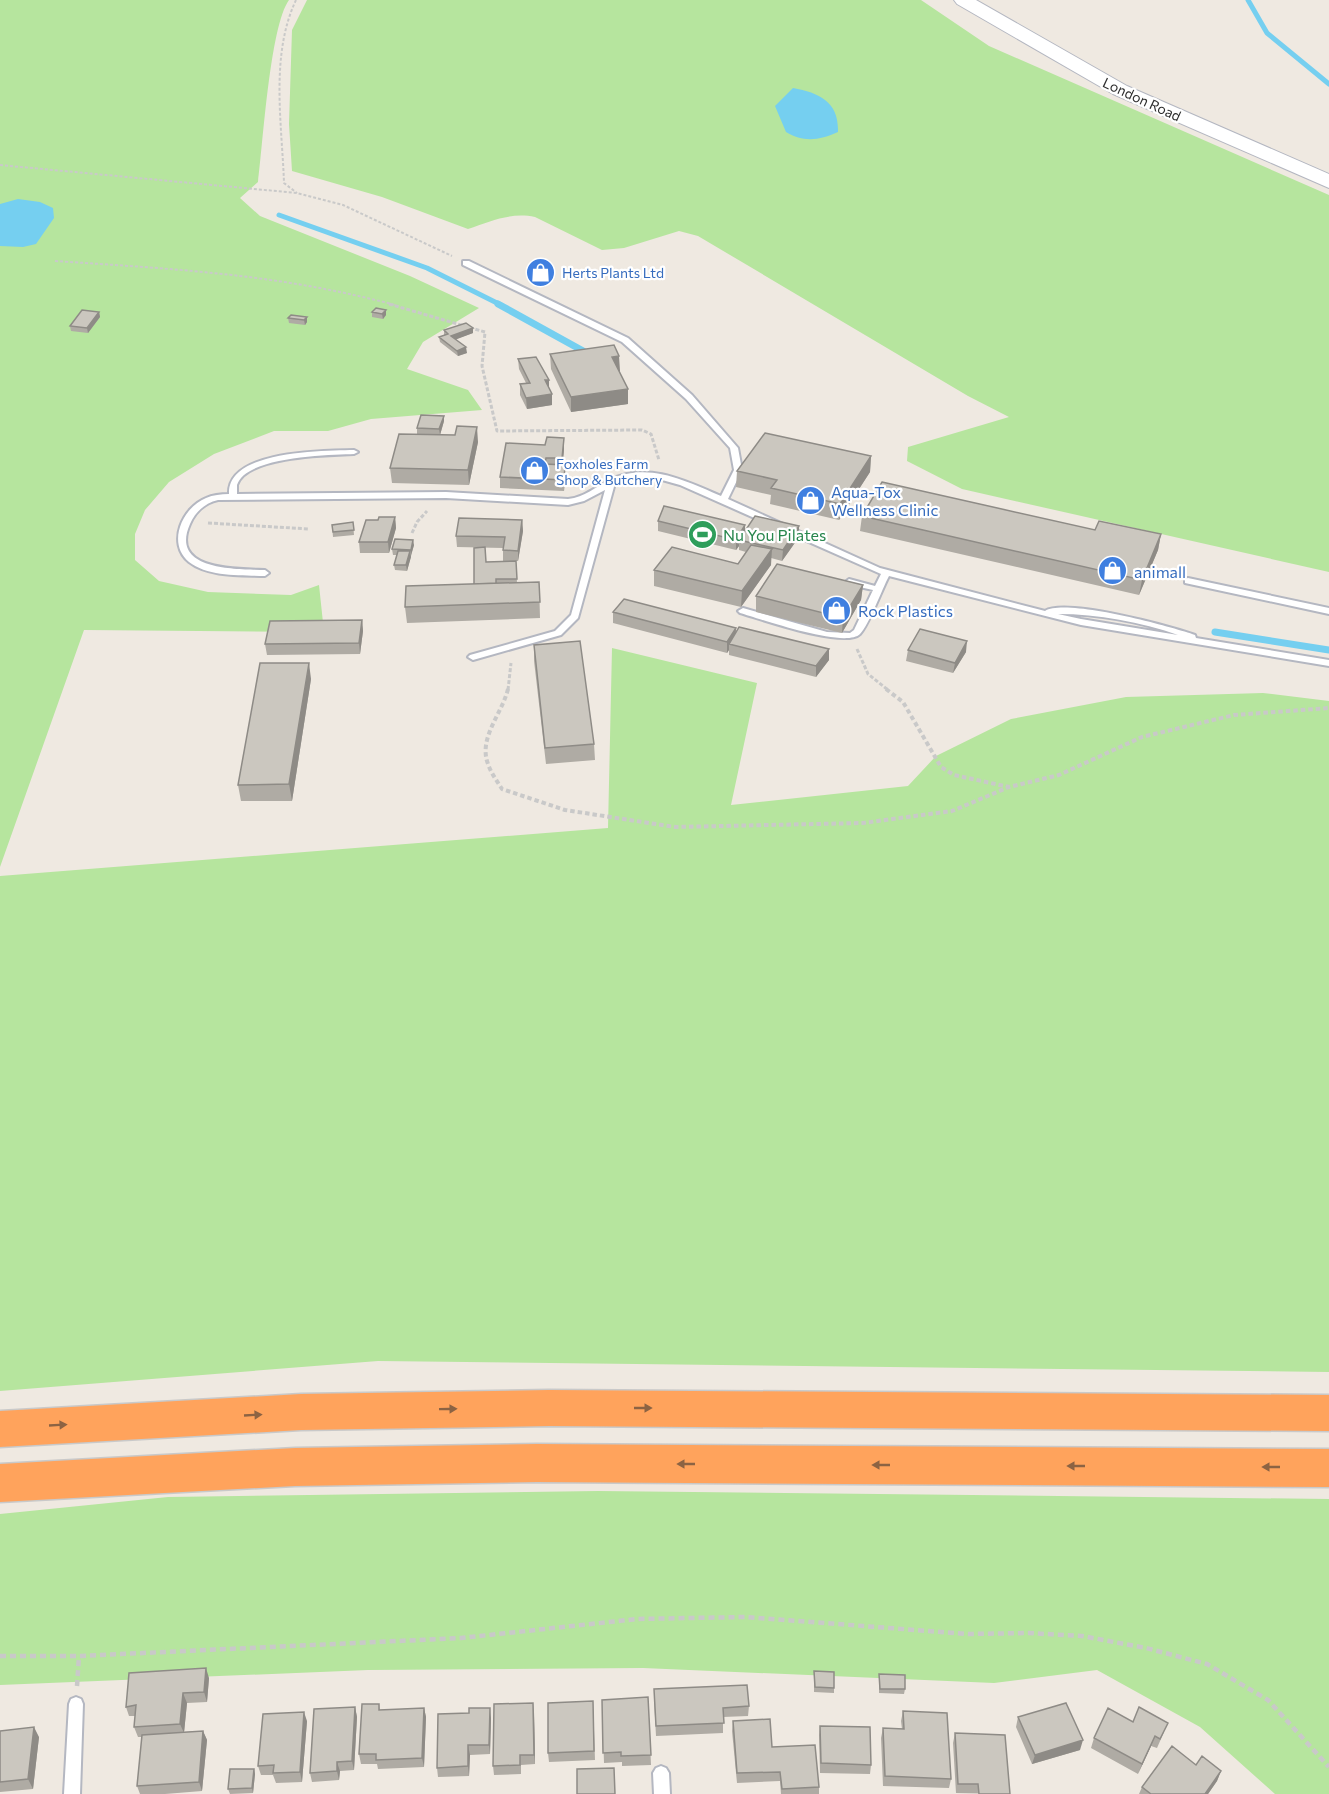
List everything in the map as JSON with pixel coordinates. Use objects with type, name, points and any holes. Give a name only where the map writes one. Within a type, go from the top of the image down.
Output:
[{"type":"highway","points":[[0,1430],[301,1412],[549,1408],[1329,1413]]},
{"type":"highway","points":[[0,1483],[295,1467],[537,1463],[1329,1468]]},
{"type":"main road","name":"London Road","points":[[963,0],[1120,90],[1329,182]]},
{"type":"lane","points":[[466,262],[625,340],[689,397],[734,448],[738,470],[723,500]]},
{"type":"lane","points":[[233,496],[233,483],[239,476],[270,460],[296,455],[354,452]]},
{"type":"lane","points":[[265,573],[216,568],[192,560],[183,551],[181,542],[187,522],[197,505],[207,498],[233,496],[446,495],[568,502],[587,498],[626,476],[649,475],[665,478],[723,500],[886,572],[1035,612],[1071,609],[1175,631],[1212,645],[1329,663]]},
{"type":"lane","points":[[473,657],[558,633],[575,616],[611,483]]},
{"type":"lane","points":[[743,611],[827,635],[852,636],[858,631],[886,572]]},
{"type":"lane","points":[[834,578],[878,589]]},
{"type":"lane","points":[[1188,581],[1329,611]]},
{"type":"lane","points":[[72,1794],[76,1704]]},
{"type":"lane","points":[[661,1773],[662,1794]]},
{"type":"path","points":[[296,0],[291,7],[280,57],[284,183],[297,193]]},
{"type":"path","points":[[0,165],[225,185],[258,192],[297,193],[343,205],[466,262]]},
{"type":"path","points":[[55,261],[219,272],[269,278],[352,293],[485,332],[482,366],[497,431],[642,430],[651,434],[665,478]]},
{"type":"path","points":[[187,522],[309,529]]},
{"type":"path","points":[[852,636],[868,674],[903,702],[941,767],[954,775],[1009,787]]},
{"type":"path","points":[[514,645],[508,691],[499,716],[486,736],[487,763],[502,789],[565,810],[675,827],[863,823],[952,811],[1009,787],[1059,775],[1142,737],[1234,715],[1329,708]]},
{"type":"path","points":[[0,1656],[79,1656],[461,1638],[638,1618],[745,1617],[968,1634],[1028,1633],[1082,1636],[1146,1648],[1207,1664],[1268,1700],[1329,1767]]},
{"type":"path","points":[[76,1704],[79,1656]]},
{"type":"green space","points":[[0,0],[289,0],[282,14],[272,59],[258,182],[240,198],[260,216],[410,276],[479,308],[423,342],[407,369],[468,390],[482,410],[371,419],[328,431],[274,431],[214,454],[169,482],[145,510],[135,534],[135,560],[159,581],[208,592],[291,595],[319,585],[324,632],[84,630],[0,867]]},
{"type":"green space","points":[[307,0],[921,0],[989,46],[1329,195],[1329,572],[962,489],[907,461],[908,447],[1009,417],[968,396],[698,236],[679,231],[624,248],[602,250],[535,217],[509,216],[468,229],[382,197],[292,171],[289,124],[292,30]]},
{"type":"green space","points":[[612,648],[757,683],[731,805],[908,786],[936,756],[1011,719],[1126,697],[1263,693],[1329,701],[1329,1372],[378,1361],[0,1391],[0,876],[608,828]]},
{"type":"green space","points":[[598,1491],[1329,1499],[1329,1794],[1275,1794],[1200,1727],[1097,1670],[994,1683],[643,1668],[368,1670],[0,1685],[0,1514],[168,1497]]},
{"type":"water","points":[[793,88],[812,93],[826,101],[835,113],[838,132],[825,137],[806,139],[786,132],[775,106]]},
{"type":"water","points":[[18,199],[40,202],[53,208],[54,218],[36,244],[23,247],[0,246],[0,204]]},
{"type":"building","points":[[376,308],[386,310],[382,314],[372,312]]},
{"type":"building","points":[[82,310],[99,312],[87,328],[70,326]]},
{"type":"building","points":[[291,315],[307,317],[304,320],[288,318]]},
{"type":"building","points":[[466,323],[473,328],[451,336],[466,347],[457,351],[439,337],[448,334],[444,330]]},
{"type":"building","points":[[614,345],[619,356],[612,357],[628,389],[571,397],[550,354]]},
{"type":"building","points":[[536,357],[549,380],[545,380],[552,394],[526,398],[520,384],[530,383],[518,359]]},
{"type":"building","points":[[421,415],[444,416],[439,429],[417,428]]},
{"type":"building","points":[[457,426],[477,427],[468,470],[390,468],[399,434],[455,435]]},
{"type":"building","points":[[765,433],[871,456],[840,504],[771,488],[777,480],[737,471]]},
{"type":"building","points":[[547,437],[564,438],[562,458],[546,458],[545,464],[565,465],[564,480],[500,477],[506,443],[545,445]]},
{"type":"building","points":[[882,482],[1095,530],[1099,521],[1161,534],[1142,580],[862,516]]},
{"type":"building","points":[[664,506],[745,525],[736,540],[658,521]]},
{"type":"building","points":[[755,516],[799,526],[783,550],[739,540]]},
{"type":"building","points":[[379,517],[395,517],[388,542],[359,542],[366,520],[378,520]]},
{"type":"building","points":[[459,518],[522,520],[518,551],[503,550],[505,537],[456,536]]},
{"type":"building","points":[[353,522],[354,530],[333,532],[332,525]]},
{"type":"building","points":[[395,539],[413,540],[411,550],[392,549]]},
{"type":"building","points":[[751,545],[772,549],[742,591],[654,570],[672,547],[738,564]]},
{"type":"building","points":[[485,547],[486,562],[516,561],[517,579],[496,579],[496,583],[474,584],[474,548]]},
{"type":"building","points":[[398,551],[410,551],[406,565],[394,565]]},
{"type":"building","points":[[777,564],[863,585],[843,618],[756,596]]},
{"type":"building","points":[[539,582],[540,602],[405,607],[406,586]]},
{"type":"building","points":[[624,599],[736,628],[727,642],[613,612]]},
{"type":"building","points":[[362,620],[359,643],[265,644],[270,621]]},
{"type":"building","points":[[739,627],[829,649],[816,666],[729,644]]},
{"type":"building","points":[[920,629],[967,641],[955,663],[908,650]]},
{"type":"building","points":[[580,641],[594,744],[545,748],[534,645]]},
{"type":"building","points":[[260,663],[309,663],[289,784],[238,785]]},
{"type":"building","points":[[206,1668],[204,1692],[183,1693],[180,1724],[134,1727],[136,1705],[126,1707],[129,1673]]},
{"type":"building","points":[[814,1671],[834,1672],[834,1688],[815,1687]]},
{"type":"building","points":[[879,1674],[905,1675],[905,1689],[880,1689]]},
{"type":"building","points":[[747,1685],[749,1706],[723,1708],[724,1723],[656,1726],[654,1689]]},
{"type":"building","points":[[648,1697],[651,1755],[621,1756],[621,1752],[603,1753],[602,1700]]},
{"type":"building","points":[[593,1701],[594,1751],[548,1753],[548,1703]]},
{"type":"building","points":[[533,1703],[534,1755],[520,1755],[520,1765],[493,1766],[494,1704]]},
{"type":"building","points":[[1066,1703],[1083,1740],[1035,1755],[1018,1717]]},
{"type":"building","points":[[362,1704],[379,1704],[379,1710],[424,1708],[422,1758],[376,1760],[376,1754],[359,1754]]},
{"type":"building","points":[[355,1707],[352,1761],[337,1762],[337,1771],[310,1773],[314,1709]]},
{"type":"building","points":[[1139,1707],[1168,1723],[1160,1739],[1155,1736],[1142,1764],[1094,1738],[1108,1708],[1133,1722]]},
{"type":"building","points":[[469,1708],[490,1708],[489,1745],[468,1745],[468,1766],[437,1768],[438,1714],[469,1713]]},
{"type":"building","points":[[903,1711],[947,1713],[951,1779],[885,1776],[883,1728],[904,1729]]},
{"type":"building","points":[[304,1712],[300,1772],[273,1773],[274,1765],[258,1766],[263,1714]]},
{"type":"building","points":[[770,1719],[772,1747],[815,1745],[819,1787],[782,1789],[780,1772],[737,1773],[733,1721]]},
{"type":"building","points":[[820,1726],[870,1727],[871,1765],[821,1763]]},
{"type":"building","points":[[34,1727],[28,1779],[0,1782],[0,1731]]},
{"type":"building","points":[[203,1731],[199,1782],[137,1786],[142,1735]]},
{"type":"building","points":[[955,1733],[1005,1735],[1010,1794],[979,1794],[978,1784],[958,1784]]},
{"type":"building","points":[[1172,1746],[1196,1765],[1202,1756],[1221,1771],[1205,1794],[1151,1794],[1142,1787]]},
{"type":"building","points":[[614,1768],[615,1794],[577,1794],[577,1769]]},
{"type":"building","points":[[230,1769],[254,1769],[252,1788],[228,1789]]},
{"type":"waterway","points":[[1248,0],[1267,33],[1329,84]]},
{"type":"waterway","points":[[279,215],[427,268],[501,305]]},
{"type":"waterway","points":[[498,304],[585,352]]},
{"type":"waterway","points":[[1215,632],[1329,650]]},
{"type":"place","name":"Herts Plants Ltd","points":[[541,272]]},
{"type":"place","name":"Foxholes Farm Shop & Butchery","points":[[535,471]]},
{"type":"place","name":"Aqua-Tox Wellness Clinic","points":[[810,500]]},
{"type":"place","name":"Nu You Pilates","points":[[702,534]]},
{"type":"place","name":"animall","points":[[1113,571]]},
{"type":"place","name":"Rock Plastics","points":[[837,610]]}]
